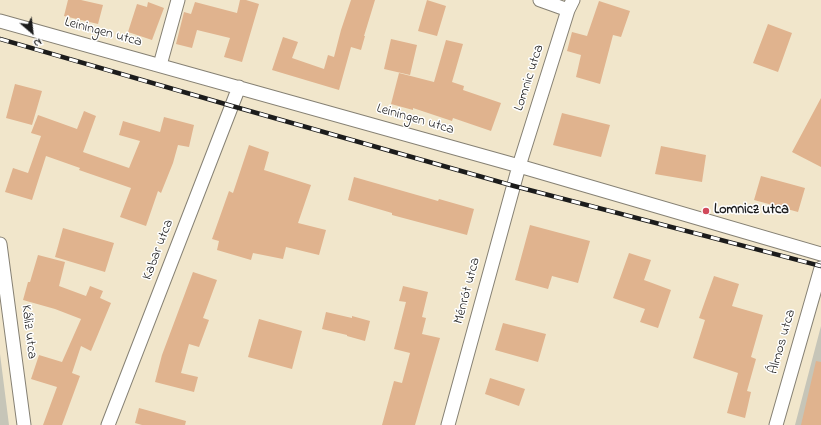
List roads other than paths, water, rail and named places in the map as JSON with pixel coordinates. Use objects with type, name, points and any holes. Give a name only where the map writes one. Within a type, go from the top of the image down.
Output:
[{"type":"street","points":[[160,65],[178,0]]},
{"type":"street","points":[[540,0],[571,5]]},
{"type":"street","name":"Lomnic utca","points":[[519,166],[571,5]]},
{"type":"street","name":"Leiningen utca","points":[[0,21],[519,166],[821,254]]},
{"type":"street","name":"Kabar utca","points":[[108,425],[240,87]]},
{"type":"street","name":"Ménrót utca","points":[[448,425],[519,166]]},
{"type":"street","name":"Káliz utca","points":[[0,244],[24,425]]},
{"type":"street","name":"Álmos utca","points":[[776,425],[821,268]]},
{"type":"railway","points":[[0,39],[514,186],[821,266]]},
{"type":"place","name":"Lomnicz utca","points":[[706,211]]}]
